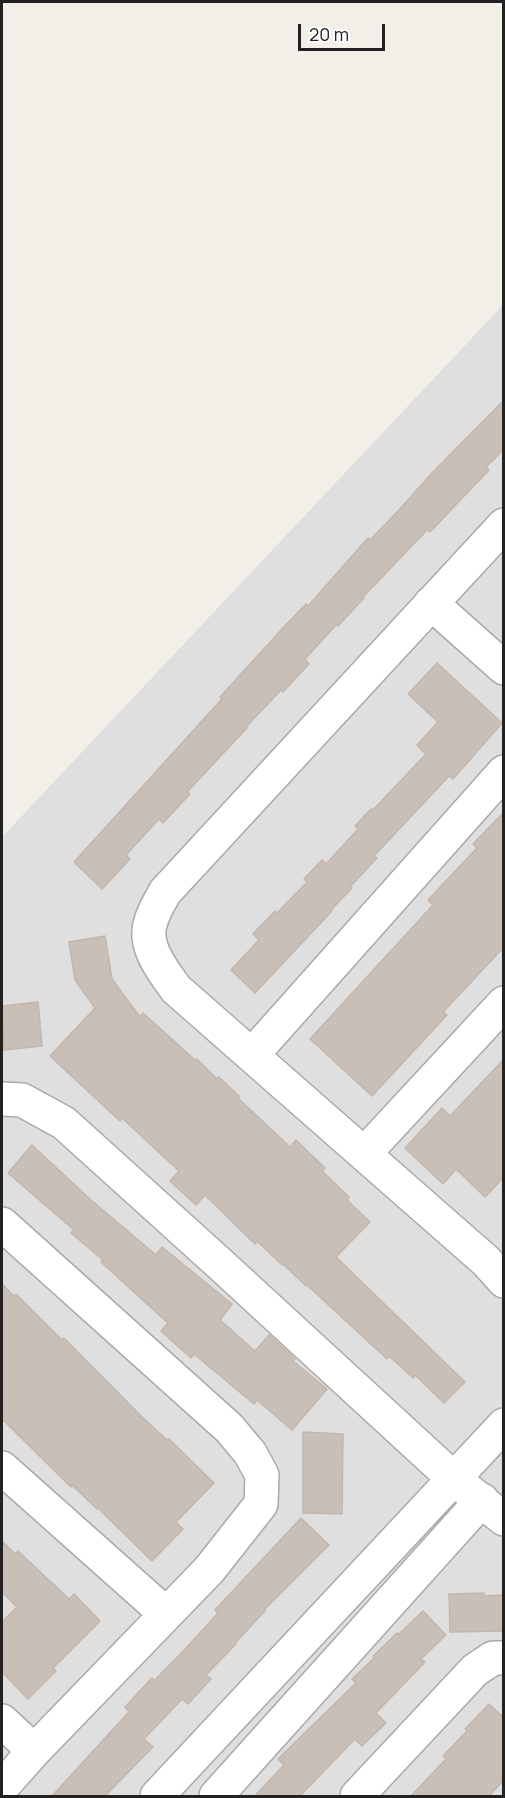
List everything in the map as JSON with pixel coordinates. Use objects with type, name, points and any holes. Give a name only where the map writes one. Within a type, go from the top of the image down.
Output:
[{"type":"street","points":[[498,1261],[364,1154],[176,989],[158,965],[150,940],[150,923],[165,892],[504,525]]},
{"type":"street","points":[[431,603],[504,668]]},
{"type":"street","points":[[252,1055],[504,772]]},
{"type":"street","points":[[364,1154],[504,1003]]},
{"type":"street","points":[[2,1099],[22,1100],[64,1124],[454,1479],[493,1510],[216,1797]]},
{"type":"street","points":[[2,1224],[229,1428],[250,1453],[262,1475],[261,1504],[209,1570],[2,1787]]},
{"type":"street","points":[[157,1797],[504,1425]]},
{"type":"street","points":[[2,1468],[166,1614]]},
{"type":"street","points":[[357,1797],[475,1670],[493,1658],[504,1658]]},
{"type":"street","points":[[2,1721],[34,1751]]},
{"type":"shaded area","points":[[503,305],[503,1796],[2,1796],[2,837]]},
{"type":"building","points":[[504,400],[504,449],[486,467],[489,470],[430,532],[427,530],[338,626],[336,625],[305,659],[309,664],[246,727],[187,792],[190,794],[163,823],[159,819],[126,855],[130,859],[102,889],[74,862],[222,699],[220,697],[283,628],[306,604],[308,606],[368,538],[370,540]]},
{"type":"building","points":[[437,663],[502,723],[453,779],[449,776],[374,856],[377,858],[350,887],[352,888],[255,993],[231,970],[259,940],[253,934],[307,882],[304,879],[322,860],[326,864],[358,829],[355,826],[426,754],[417,745],[438,722],[408,694]]},
{"type":"building","points":[[504,812],[504,947],[443,1012],[447,1015],[372,1096],[310,1039],[433,905],[428,900],[477,848],[473,844]]},
{"type":"building","points":[[105,936],[112,979],[140,1017],[143,1013],[217,1079],[219,1077],[290,1147],[296,1140],[325,1168],[322,1171],[349,1197],[347,1200],[370,1222],[336,1257],[465,1382],[444,1403],[415,1375],[413,1378],[389,1356],[387,1359],[257,1241],[255,1244],[205,1195],[196,1205],[170,1181],[179,1171],[122,1118],[120,1121],[50,1056],[95,1008],[75,980],[69,942]]},
{"type":"building","points":[[38,1002],[42,1046],[4,1050],[2,1006]]},
{"type":"building","points":[[504,1059],[504,1177],[485,1197],[456,1169],[443,1184],[405,1148],[442,1108],[450,1116]]},
{"type":"building","points":[[32,1145],[91,1200],[156,1255],[162,1247],[232,1304],[220,1320],[255,1351],[269,1335],[295,1359],[293,1361],[327,1389],[292,1430],[257,1400],[254,1404],[194,1354],[191,1358],[161,1331],[168,1323],[101,1262],[103,1260],[71,1233],[74,1230],[8,1173]]},
{"type":"building","points":[[2,1284],[14,1296],[16,1294],[62,1340],[64,1338],[142,1417],[167,1440],[169,1439],[214,1483],[176,1522],[183,1529],[152,1561],[98,1508],[72,1485],[71,1487],[2,1419]]},
{"type":"building","points":[[303,1432],[343,1434],[342,1514],[303,1513]]},
{"type":"building","points":[[301,1518],[329,1545],[264,1610],[206,1675],[211,1679],[188,1704],[182,1699],[144,1739],[153,1747],[104,1797],[51,1797],[129,1712],[125,1707],[152,1678],[154,1681],[186,1648],[218,1613],[215,1610]]},
{"type":"building","points":[[2,1541],[15,1554],[18,1551],[69,1599],[74,1594],[100,1621],[53,1668],[56,1671],[28,1699],[2,1672],[2,1622],[17,1607],[2,1592]]},
{"type":"building","points":[[484,1593],[484,1596],[504,1595],[504,1631],[450,1632],[449,1594]]},
{"type":"building","points":[[423,1611],[446,1635],[421,1659],[425,1662],[376,1713],[386,1723],[362,1746],[355,1739],[299,1797],[254,1797],[284,1765],[278,1759],[356,1683],[352,1679],[374,1658],[373,1656]]},
{"type":"building","points":[[489,1704],[504,1718],[504,1780],[488,1797],[410,1797],[446,1759],[443,1756]]}]
